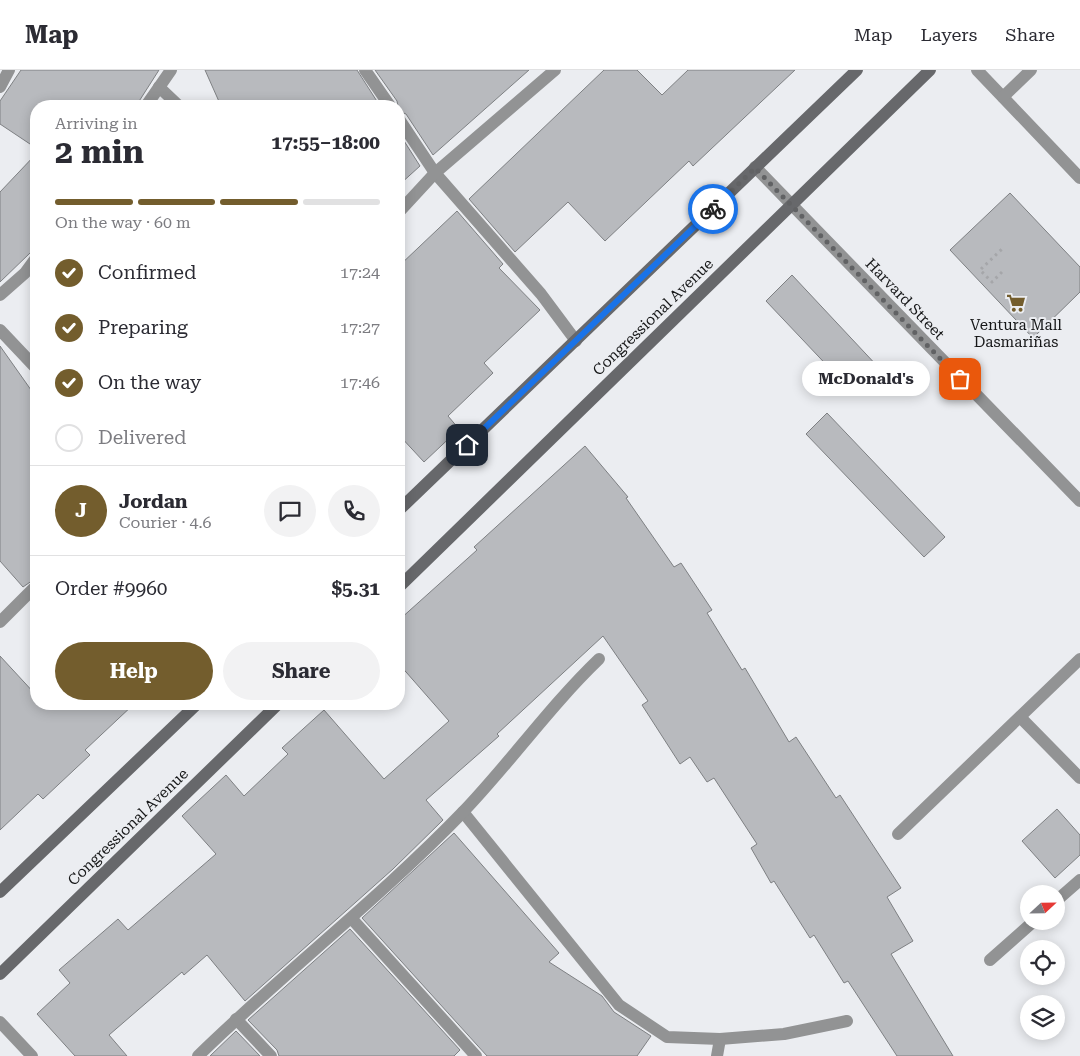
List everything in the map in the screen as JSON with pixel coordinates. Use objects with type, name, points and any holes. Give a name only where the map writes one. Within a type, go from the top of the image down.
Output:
[{"type":"main road","points":[[405,504],[857,70]]},
{"type":"main road","name":"Congressional Avenue","points":[[405,581],[930,70]]},
{"type":"main road","points":[[0,892],[191,710]]},
{"type":"main road","name":"Congressional Avenue","points":[[0,974],[272,710]]},
{"type":"street","points":[[0,87],[9,70]]},
{"type":"street","points":[[150,100],[171,70]]},
{"type":"street","points":[[366,70],[386,100]]},
{"type":"street","points":[[405,205],[435,172],[555,70]]},
{"type":"street","points":[[977,70],[1080,178]]},
{"type":"street","points":[[1003,97],[1031,70]]},
{"type":"street","points":[[159,86],[173,100]]},
{"type":"street","points":[[405,128],[435,172],[541,294],[576,342]]},
{"type":"street","name":"Harvard Street","points":[[755,168],[1080,502]]},
{"type":"street","points":[[0,295],[30,266]]},
{"type":"street","points":[[0,330],[30,362]]},
{"type":"street","points":[[0,622],[30,592]]},
{"type":"street","points":[[198,1056],[236,1019],[352,919],[464,812],[567,690],[599,659]]},
{"type":"street","points":[[898,834],[1021,718],[1080,659]]},
{"type":"street","points":[[1021,718],[1080,778]]},
{"type":"street","points":[[464,812],[620,1005],[667,1036],[720,1039],[792,1033],[847,1021]]},
{"type":"street","points":[[1065,893],[1080,880]]},
{"type":"street","points":[[352,919],[476,1056]]},
{"type":"street","points":[[990,960],[1024,930]]},
{"type":"street","points":[[236,1019],[271,1056]]},
{"type":"street","points":[[0,1022],[32,1056]]},
{"type":"street","points":[[717,1056],[720,1039]]},
{"type":"path","points":[[1002,272],[992,282],[980,270],[1004,247]]},
{"type":"building","points":[[21,70],[159,70],[140,100],[30,100],[30,144],[0,124],[0,101]]},
{"type":"building","points":[[205,70],[357,70],[376,100],[218,100]]},
{"type":"building","points":[[375,70],[529,70],[433,155],[405,114],[405,100],[396,100]]},
{"type":"building","points":[[604,70],[637,70],[662,95],[688,70],[795,70],[693,166],[689,161],[605,241],[568,202],[515,252],[469,199]]},
{"type":"building","points":[[405,142],[420,166],[405,180]]},
{"type":"building","points":[[30,160],[30,253],[0,282],[0,192]]},
{"type":"building","points":[[1010,193],[1080,267],[1080,292],[1033,338],[950,250]]},
{"type":"building","points":[[457,211],[503,264],[499,268],[540,310],[484,363],[493,373],[448,416],[459,429],[424,462],[405,441],[405,260]]},
{"type":"building","points":[[792,275],[880,369],[854,394],[766,301]]},
{"type":"building","points":[[0,346],[30,388],[30,582],[23,587],[0,561]]},
{"type":"building","points":[[827,413],[945,537],[924,557],[806,434]]},
{"type":"building","points":[[585,446],[628,497],[626,498],[674,567],[681,563],[712,610],[707,613],[742,670],[745,668],[789,742],[796,737],[836,798],[840,795],[901,888],[887,897],[913,941],[891,954],[953,1056],[897,1056],[848,981],[844,983],[814,935],[810,938],[774,881],[771,883],[751,848],[757,844],[714,778],[707,782],[690,757],[680,764],[642,705],[648,701],[603,636],[497,734],[499,736],[426,800],[443,820],[393,869],[245,1001],[207,955],[184,975],[182,972],[109,1035],[127,1056],[75,1056],[37,1014],[70,983],[59,970],[118,919],[128,930],[216,854],[182,816],[226,775],[244,796],[288,754],[282,748],[324,710],[384,779],[449,721],[405,671],[405,615],[477,550],[474,547]]},
{"type":"building","points":[[0,656],[30,688],[30,710],[128,710],[85,750],[90,755],[43,799],[38,794],[0,830]]},
{"type":"building","points":[[1057,809],[1080,835],[1080,855],[1055,878],[1022,841]]},
{"type":"building","points":[[454,833],[559,953],[549,962],[602,996],[614,1012],[651,1036],[637,1056],[487,1056],[362,918]]},
{"type":"building","points":[[350,929],[460,1050],[454,1056],[279,1056],[277,1050],[248,1020]]},
{"type":"building","points":[[236,1031],[260,1056],[210,1056]]},
{"type":"way so far","points":[[713,209],[755,168],[960,379]]},
{"type":"place","name":"Ventura Mall Dasmariñas","points":[[1016,303]]},
{"type":"place","name":"McDonald's","points":[[960,379]]},
{"type":"route","points":[[467,445],[713,209]]}]
